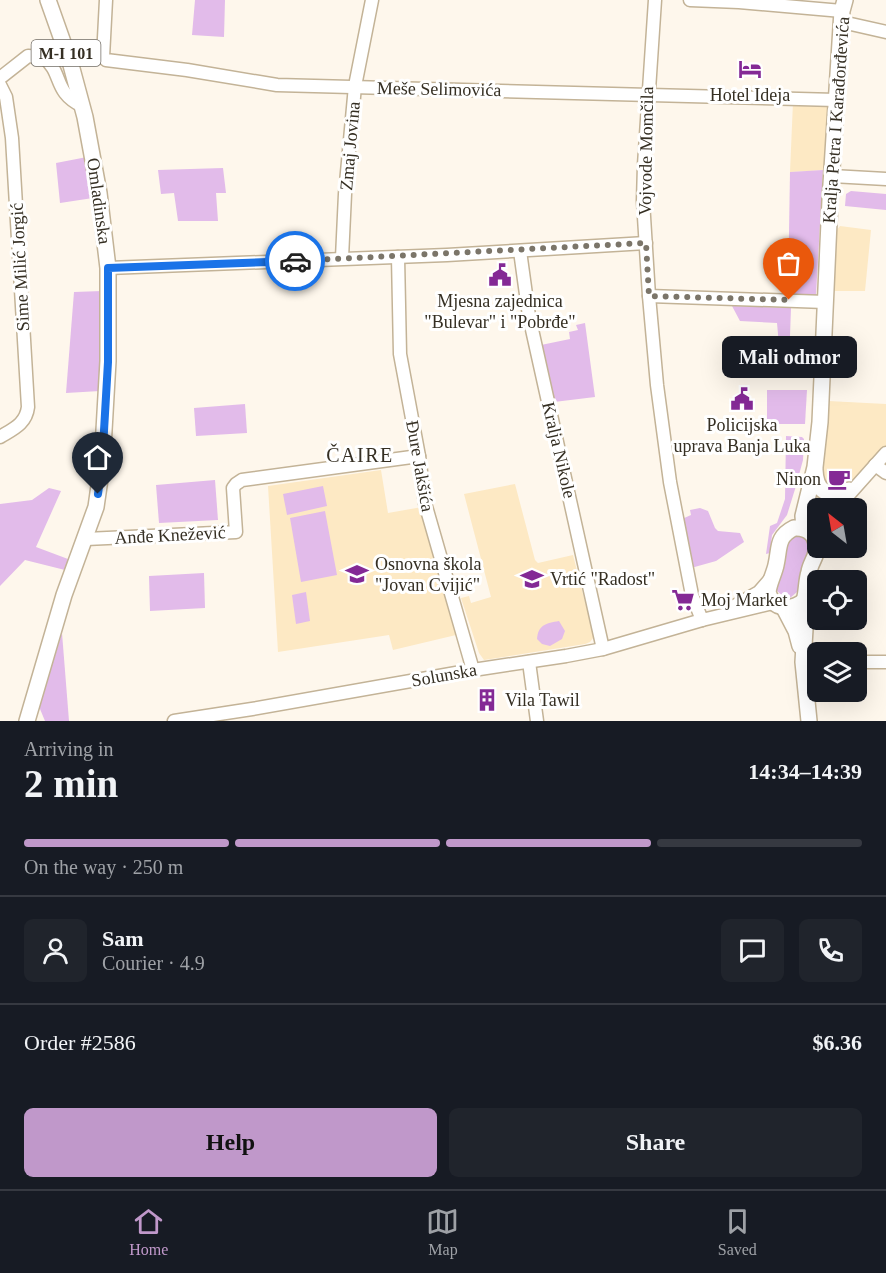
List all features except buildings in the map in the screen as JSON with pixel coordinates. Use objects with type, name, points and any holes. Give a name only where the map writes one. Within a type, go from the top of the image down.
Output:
[{"type":"main road","name":"Omladinska","points":[[27,721],[61,606],[96,507],[102,465],[108,362],[108,268],[99,193],[82,106],[71,64],[48,0]]},
{"type":"main road","name":"Kralja Petra I Karađorđevića","points":[[804,528],[803,516],[815,461],[820,422],[836,100],[843,11]]},
{"type":"main road","name":"Kralja Petra I Karađorđevića","points":[[779,605],[768,592],[776,566],[779,542],[793,517],[815,461]]},
{"type":"main road","points":[[815,461],[817,483],[823,490],[834,494],[849,490]]},
{"type":"main road","points":[[784,534],[794,528],[804,528],[807,531]]},
{"type":"main road","points":[[807,650],[801,603],[807,592],[809,571],[814,558]]},
{"type":"main road","points":[[801,603],[779,605],[796,631],[807,658]]},
{"type":"main road","points":[[809,702],[809,721]]},
{"type":"street","name":"Meše Selimovića","points":[[106,0],[103,57],[106,60],[187,70],[277,85],[836,100]]},
{"type":"street","name":"Zmaj Jovina","points":[[342,258],[345,194],[355,86],[372,0]]},
{"type":"street","name":"Vojvode Momčila","points":[[655,0],[647,95],[643,201],[649,296],[657,385],[670,483],[692,595],[707,619]]},
{"type":"street","points":[[690,0],[843,11],[886,32]]},
{"type":"street","points":[[0,78],[28,56],[43,57],[54,67],[60,86],[67,96],[82,106]]},
{"type":"street","name":"Sime Milić Jorgić","points":[[0,85],[6,97],[12,138],[28,407],[27,417],[23,422],[0,437]]},
{"type":"street","points":[[832,176],[886,179]]},
{"type":"street","points":[[108,268],[520,251],[646,243]]},
{"type":"street","name":"Kralja Nikole","points":[[520,251],[529,316],[603,649]]},
{"type":"street","name":"Đure Jakšića","points":[[398,256],[400,354],[429,520],[462,625],[473,670]]},
{"type":"street","points":[[649,296],[825,302]]},
{"type":"street","points":[[840,498],[886,453]]},
{"type":"street","name":"Anđe Knežević","points":[[86,539],[236,532],[233,488],[242,480],[419,456]]},
{"type":"street","points":[[875,465],[886,473]]},
{"type":"street","points":[[846,498],[866,474]]},
{"type":"street","name":"Solunska","points":[[707,619],[752,597],[772,577]]},
{"type":"street","name":"Solunska","points":[[174,721],[603,649],[707,619],[779,605]]},
{"type":"street","points":[[529,662],[537,721]]},
{"type":"street","points":[[867,663],[886,662]]},
{"type":"shaded area","points":[[195,0],[225,0],[224,37],[192,35]]},
{"type":"shaded area","points":[[793,102],[829,103],[827,170],[790,172]]},
{"type":"shaded area","points":[[87,157],[93,198],[60,203],[56,163]]},
{"type":"shaded area","points":[[223,168],[226,193],[216,193],[218,221],[178,221],[174,193],[161,194],[158,170]]},
{"type":"shaded area","points":[[823,170],[816,295],[788,294],[790,172]]},
{"type":"shaded area","points":[[851,191],[886,194],[886,210],[845,206],[846,194]]},
{"type":"shaded area","points":[[840,226],[871,230],[865,291],[832,291],[836,231]]},
{"type":"shaded area","points":[[102,291],[100,391],[66,393],[74,292]]},
{"type":"shaded area","points":[[732,306],[791,308],[790,336],[808,337],[808,368],[781,367],[777,323],[740,321]]},
{"type":"shaded area","points":[[585,323],[595,397],[554,402],[541,345],[570,339],[569,332],[578,330],[576,325]]},
{"type":"shaded area","points":[[767,390],[807,390],[805,424],[767,424]]},
{"type":"shaded area","points":[[828,401],[886,404],[886,446],[847,486],[829,488],[820,476]]},
{"type":"shaded area","points":[[245,404],[247,433],[196,436],[194,408]]},
{"type":"shaded area","points":[[786,436],[804,439],[803,460],[787,515],[772,535],[770,553],[766,554],[770,526],[777,523],[785,499]]},
{"type":"shaded area","name":"Osnovna škola \"Jovan Cvijić\"","points":[[381,470],[388,513],[422,507],[456,635],[393,650],[389,635],[278,652],[268,486]]},
{"type":"shaded area","points":[[215,480],[218,520],[159,523],[156,485]]},
{"type":"shaded area","name":"Vrtić \"Radost\"","points":[[515,484],[535,560],[538,563],[573,555],[594,637],[585,644],[484,660],[479,653],[461,598],[469,596],[471,603],[491,597],[464,494]]},
{"type":"shaded area","points":[[323,486],[327,506],[287,515],[283,494]]},
{"type":"shaded area","points":[[49,488],[61,491],[36,547],[68,559],[65,570],[25,560],[0,586],[0,504],[32,500]]},
{"type":"shaded area","points":[[700,508],[708,511],[718,531],[740,533],[744,542],[716,561],[691,568],[682,519],[691,515],[690,510]]},
{"type":"shaded area","points":[[325,511],[337,575],[301,582],[290,518]]},
{"type":"shaded area","points":[[802,534],[807,539],[807,552],[797,592],[790,598],[784,597],[777,591],[777,587],[785,564],[787,545],[789,540]]},
{"type":"shaded area","points":[[204,573],[205,608],[150,611],[149,576]]},
{"type":"shaded area","points":[[306,592],[310,621],[296,624],[292,595]]},
{"type":"shaded area","points":[[559,621],[565,631],[562,639],[550,646],[542,644],[537,639],[541,628]]},
{"type":"shaded area","points":[[62,633],[69,721],[45,721],[40,704]]},
{"type":"way so far","points":[[295,261],[630,246],[646,243],[649,296],[789,300]]},
{"type":"place","name":"Hotel Ideja","points":[[750,69]]},
{"type":"place","name":"Mjesna zajednica \"Bulevar\" i \"Pobrđe\"","points":[[500,275]]},
{"type":"place","name":"Mali odmor","points":[[789,300]]},
{"type":"place","name":"Policijska uprava Banja Luka","points":[[742,399]]},
{"type":"place","name":"Ninon","points":[[839,479]]},
{"type":"place","name":"Osnovna škola \"Jovan Cvijić\"","points":[[357,574]]},
{"type":"place","name":"Vrtić \"Radost\"","points":[[532,579]]},
{"type":"place","name":"Moj Market","points":[[683,600]]},
{"type":"place","name":"Vila Tawil","points":[[487,700]]},
{"type":"district","name":"ČAIRE","points":[[360,455]]},
{"type":"route","points":[[98,494],[108,362],[108,268],[295,261]]}]
